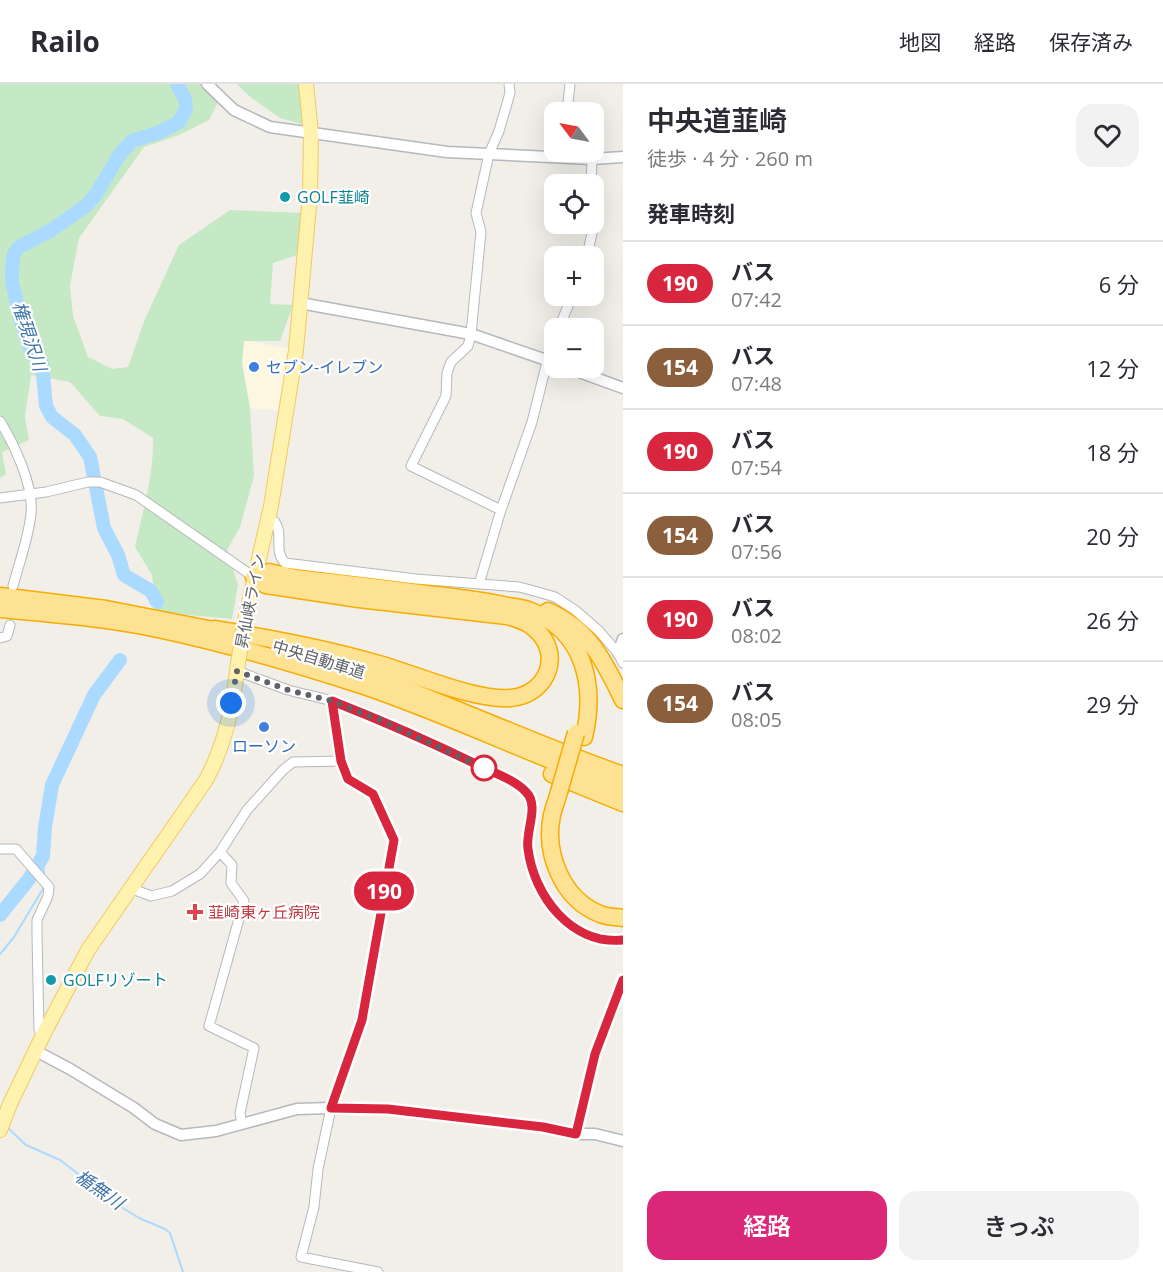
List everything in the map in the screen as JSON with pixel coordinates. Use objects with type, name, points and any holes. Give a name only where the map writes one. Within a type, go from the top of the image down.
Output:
[{"type":"highway","points":[[214,629],[288,641],[379,663],[496,698],[513,698],[526,694],[539,686],[546,676],[551,661],[546,643],[537,630],[526,622],[507,616],[360,592],[269,572],[254,577]]},
{"type":"highway","name":"中央自動車道","points":[[6,591],[214,629],[369,675],[623,775]]},
{"type":"highway","points":[[360,592],[479,595],[527,601],[560,616],[578,629],[596,648],[623,700]]},
{"type":"highway","points":[[360,592],[501,609],[528,616],[546,627],[564,645],[573,661],[579,682],[580,735],[563,793],[552,816],[551,838],[554,862],[559,876],[573,897],[601,915],[623,918]]},
{"type":"highway","name":"中央自動車道","points":[[0,609],[104,620],[157,629],[284,661],[413,704],[544,759],[623,788]]},
{"type":"highway","points":[[284,661],[623,803]]},
{"type":"highway","points":[[563,793],[559,839],[570,880],[587,898],[598,905],[623,909]]},
{"type":"main road","name":"昇仙峡ライン","points":[[0,1130],[43,1035],[88,950],[206,780],[225,739],[245,620],[268,521],[287,411],[310,195],[311,134],[306,84]]},
{"type":"street","points":[[207,84],[228,105],[246,117],[270,127],[447,152],[544,156]]},
{"type":"street","points":[[501,510],[411,466],[446,396],[447,373],[451,362],[468,346],[481,232],[476,213],[489,154],[499,131],[510,93],[509,84]]},
{"type":"street","points":[[568,102],[570,84]]},
{"type":"street","points":[[604,157],[623,157]]},
{"type":"street","points":[[300,303],[471,334],[544,359]]},
{"type":"street","points":[[479,584],[501,510],[546,378]]},
{"type":"street","points":[[596,378],[623,388]]},
{"type":"street","points":[[0,421],[14,446],[31,494],[30,523],[6,591]]},
{"type":"street","points":[[0,498],[88,482],[100,483],[136,495],[254,577]]},
{"type":"street","points":[[268,521],[275,522],[279,528],[279,554],[285,563],[416,579],[519,587],[555,597],[576,610],[599,631],[621,658]]},
{"type":"street","points":[[0,640],[7,636],[10,625]]},
{"type":"street","points":[[621,658],[623,639]]},
{"type":"street","points":[[237,667],[288,690],[332,701],[380,720],[514,783],[526,792],[532,803],[527,847],[534,873],[555,912],[582,933],[596,939],[623,940]]},
{"type":"street","points":[[332,701],[341,761],[348,779],[373,794],[394,840],[362,1020],[331,1108],[318,1169],[314,1207],[301,1257],[378,1272]]},
{"type":"street","points":[[130,888],[151,896],[172,891],[200,874],[220,852],[247,810],[293,762],[341,761]]},
{"type":"street","points":[[0,849],[16,849],[49,887],[48,896],[37,920],[39,1030],[43,1035]]},
{"type":"street","points":[[220,852],[232,865],[231,884],[244,901],[209,1026],[254,1048],[240,1113],[242,1124]]},
{"type":"street","points":[[576,1134],[595,1054],[623,980]]},
{"type":"street","points":[[36,1051],[134,1108],[155,1124],[181,1135],[216,1131],[297,1109],[331,1108],[388,1109],[543,1127],[576,1134],[595,1134],[623,1141]]},
{"type":"shaded area","points":[[244,340],[296,350],[287,411],[250,408],[242,363]]},
{"type":"green space","points":[[0,84],[217,84],[217,104],[209,120],[179,135],[144,147],[79,238],[70,286],[73,316],[88,357],[112,369],[128,367],[145,319],[179,245],[230,210],[304,213],[297,255],[273,263],[270,304],[293,305],[280,341],[244,341],[242,363],[250,408],[254,476],[240,527],[227,550],[238,585],[232,619],[156,612],[152,575],[135,547],[150,479],[153,438],[123,419],[100,416],[70,382],[31,375],[25,417],[29,440],[2,452],[6,474],[0,478]]},
{"type":"green space","points":[[237,84],[299,84],[304,125],[280,118],[249,96]]},
{"type":"waterway","name":"権現沢川","points":[[157,602],[151,591],[124,575],[118,555],[104,528],[90,457],[75,435],[52,417],[46,406],[42,364],[30,348],[20,318],[12,282],[12,268],[14,254],[19,247],[50,231],[87,205],[120,154],[132,141],[160,132],[179,122],[186,109],[185,99],[177,84]]},
{"type":"waterway","name":"権現沢川","points":[[0,915],[29,879],[43,856],[52,785],[94,695],[120,660]]},
{"type":"waterway","name":"楯無川","points":[[43,856],[44,875]]},
{"type":"waterway","name":"楯無川","points":[[0,954],[14,937],[44,887]]},
{"type":"waterway","name":"楯無川","points":[[7,1127],[26,1145],[60,1160],[104,1196],[139,1218],[170,1233],[183,1272]]},
{"type":"bus line","name":"190","points":[[623,940],[596,939],[582,933],[555,912],[534,873],[527,847],[532,803],[526,792],[514,783],[443,748],[332,701],[341,761],[348,779],[373,794],[394,840],[362,1020],[331,1108],[388,1109],[543,1127],[576,1134],[595,1054],[623,980]]},
{"type":"place","name":"GOLF韮崎","points":[[285,197]]},
{"type":"place","name":"セブン-イレブン","points":[[254,367]]},
{"type":"place","name":"ローソン","points":[[264,727]]},
{"type":"place","name":"韮崎東ヶ丘病院","points":[[195,912]]},
{"type":"place","name":"GOLFリゾート","points":[[51,980]]},
{"type":"route","points":[[231,703],[237,671],[288,690],[332,701],[380,720],[484,768]]}]
